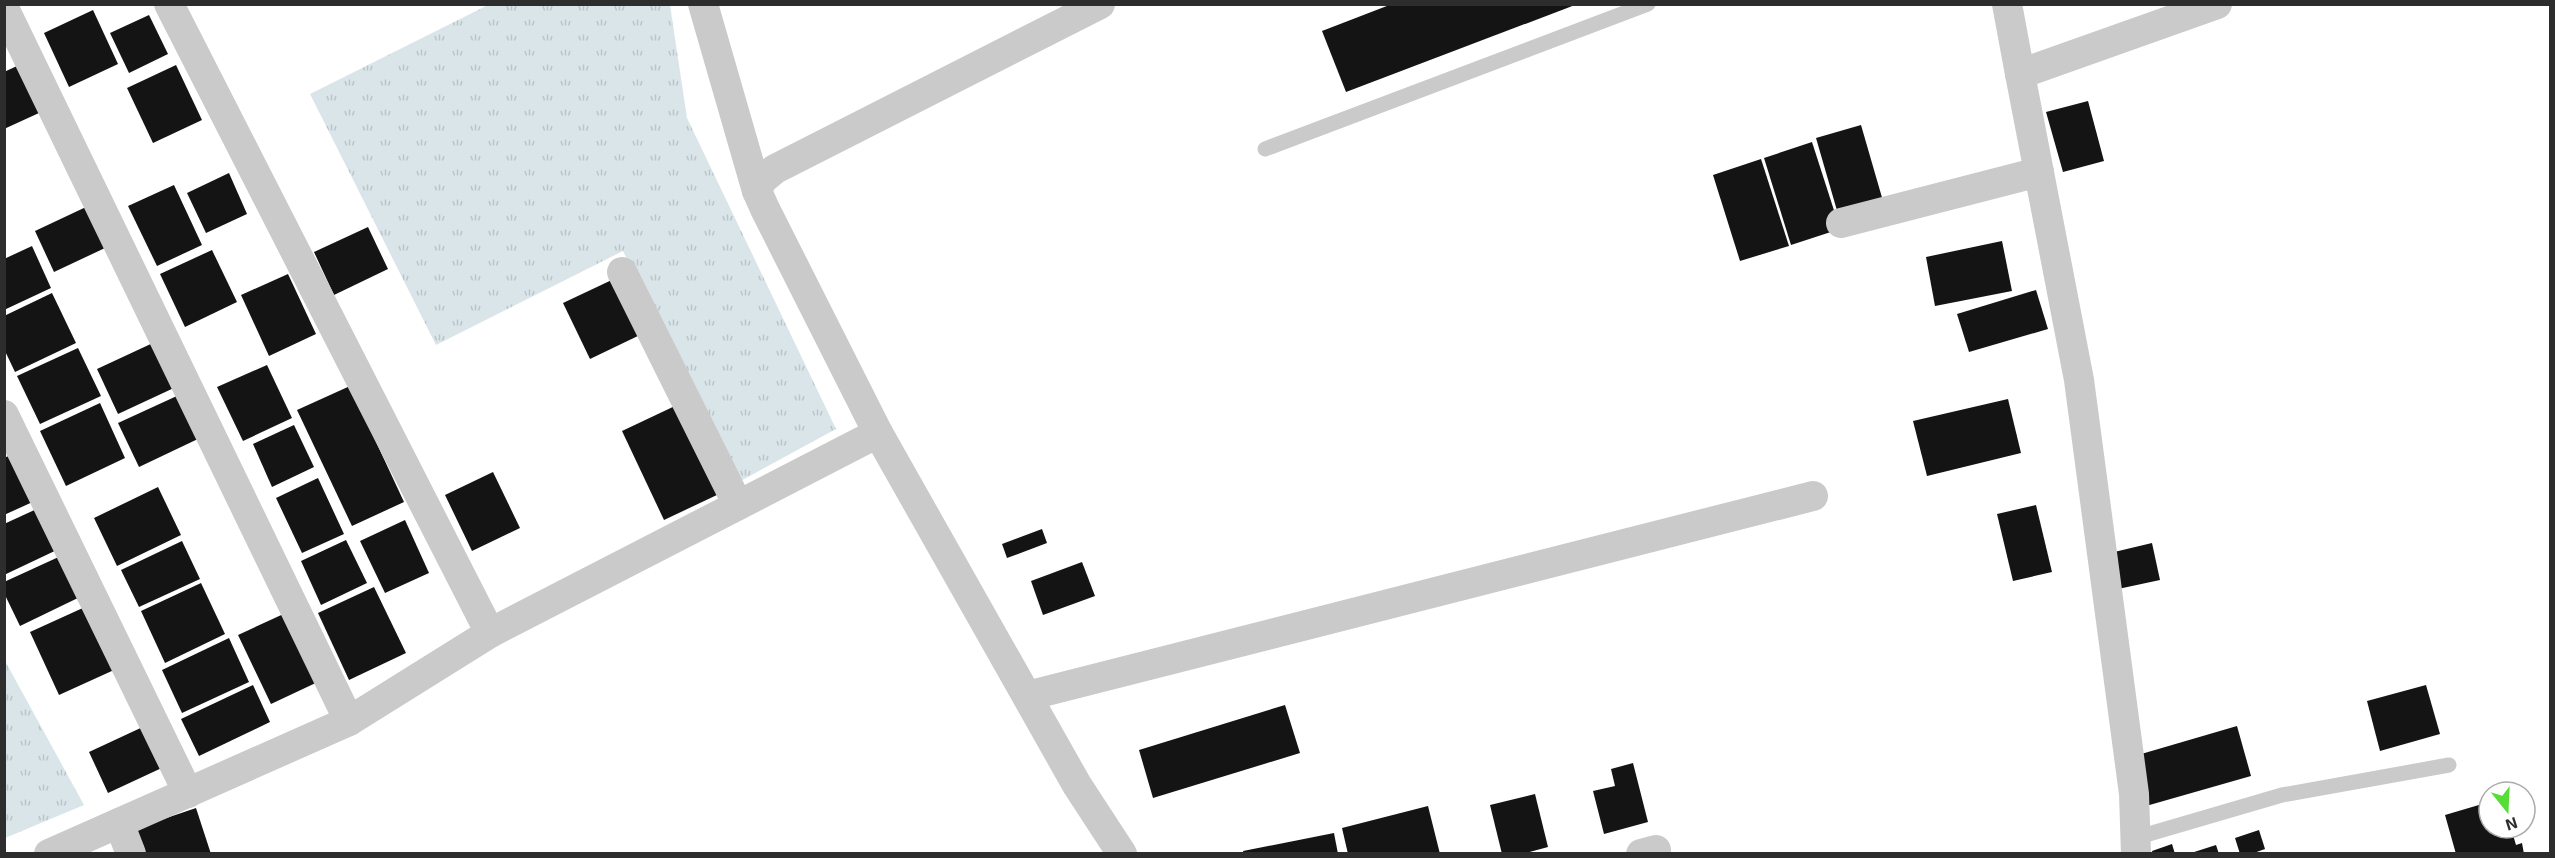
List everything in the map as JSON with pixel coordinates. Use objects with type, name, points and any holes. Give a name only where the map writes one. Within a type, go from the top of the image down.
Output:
[{"type":"street","points":[[169,4],[490,633]]},
{"type":"street","points":[[703,4],[757,191],[878,433],[1077,785],[1122,854]]},
{"type":"street","points":[[757,191],[762,180],[775,169],[1100,4]]},
{"type":"street","points":[[2007,4],[2079,380],[2134,794],[2135,846]]},
{"type":"street","points":[[2020,74],[2217,4]]},
{"type":"street","points":[[4,8],[349,721]]},
{"type":"street","points":[[1841,223],[2039,172]]},
{"type":"street","points":[[622,272],[738,505]]},
{"type":"street","points":[[4,415],[188,793]]},
{"type":"street","points":[[49,854],[349,721],[490,633],[878,433]]},
{"type":"street","points":[[1027,696],[1813,496]]},
{"type":"street","points":[[119,823],[131,854]]},
{"type":"lane","points":[[1265,149],[1648,4]]},
{"type":"lane","points":[[2135,846],[2282,795],[2449,765]]},
{"type":"green space","points":[[488,5],[670,5],[687,118],[836,429],[737,483],[623,251],[436,345],[310,94]]},
{"type":"green space","points":[[4,659],[84,805],[5,838],[4,838]]},
{"type":"building","points":[[1392,4],[1575,5],[1346,92],[1322,31]]},
{"type":"building","points":[[93,10],[118,64],[69,87],[44,33]]},
{"type":"building","points":[[149,15],[168,54],[129,73],[110,33]]},
{"type":"building","points":[[176,65],[202,120],[153,143],[127,88]]},
{"type":"building","points":[[17,66],[39,113],[4,129],[4,72]]},
{"type":"building","points":[[2088,101],[2104,161],[2063,172],[2046,112]]},
{"type":"building","points":[[1861,125],[1883,201],[1838,214],[1816,138]]},
{"type":"building","points":[[1812,142],[1840,229],[1791,245],[1764,158]]},
{"type":"building","points":[[1761,159],[1789,246],[1740,261],[1713,175]]},
{"type":"building","points":[[229,173],[247,214],[206,233],[187,193]]},
{"type":"building","points":[[174,185],[202,245],[157,266],[128,206]]},
{"type":"building","points":[[86,207],[105,248],[54,272],[35,231]]},
{"type":"building","points":[[368,227],[388,269],[334,295],[314,252]]},
{"type":"building","points":[[2002,241],[2012,291],[1935,306],[1926,257]]},
{"type":"building","points":[[32,246],[51,288],[4,310],[4,259]]},
{"type":"building","points":[[212,250],[237,302],[185,327],[160,274]]},
{"type":"building","points":[[288,274],[316,334],[269,356],[241,295]]},
{"type":"building","points":[[616,278],[642,334],[590,359],[563,303]]},
{"type":"building","points":[[2036,290],[2048,329],[1969,352],[1957,314]]},
{"type":"building","points":[[52,293],[76,343],[15,372],[4,349],[4,316]]},
{"type":"building","points":[[155,342],[176,387],[118,414],[97,369]]},
{"type":"building","points":[[78,348],[101,396],[40,424],[17,376]]},
{"type":"building","points":[[267,365],[292,418],[243,441],[217,387]]},
{"type":"building","points":[[350,386],[404,502],[352,526],[297,410]]},
{"type":"building","points":[[179,395],[200,438],[139,467],[118,423]]},
{"type":"building","points":[[2008,399],[2021,453],[1927,476],[1913,421]]},
{"type":"building","points":[[100,403],[125,458],[66,486],[40,431]]},
{"type":"building","points":[[677,405],[719,494],[664,520],[622,431]]},
{"type":"building","points":[[294,425],[314,467],[272,487],[253,444]]},
{"type":"building","points":[[15,453],[37,500],[4,515],[4,458]]},
{"type":"building","points":[[493,472],[520,528],[472,551],[445,495]]},
{"type":"building","points":[[318,478],[344,534],[302,553],[276,498]]},
{"type":"building","points":[[158,487],[181,535],[117,566],[94,518]]},
{"type":"building","points":[[2036,505],[2052,572],[2013,581],[1997,514]]},
{"type":"building","points":[[41,507],[61,548],[4,575],[4,524]]},
{"type":"building","points":[[405,520],[429,573],[385,593],[360,541]]},
{"type":"building","points":[[1042,529],[1047,543],[1007,558],[1002,544]]},
{"type":"building","points":[[346,540],[367,583],[321,605],[301,561]]},
{"type":"building","points":[[182,541],[200,579],[139,607],[121,570]]},
{"type":"building","points":[[2152,543],[2160,580],[2118,589],[2110,553]]},
{"type":"building","points":[[63,555],[82,596],[20,626],[4,593],[4,582]]},
{"type":"building","points":[[1082,562],[1095,596],[1043,615],[1031,581]]},
{"type":"building","points":[[201,583],[225,634],[165,663],[141,611]]},
{"type":"building","points":[[374,587],[406,653],[349,680],[318,613]]},
{"type":"building","points":[[85,607],[114,670],[59,695],[30,632]]},
{"type":"building","points":[[290,611],[322,680],[271,704],[238,635]]},
{"type":"building","points":[[229,638],[249,682],[182,713],[162,670]]},
{"type":"building","points":[[253,685],[270,722],[199,756],[181,719]]},
{"type":"building","points":[[2426,685],[2440,734],[2380,751],[2367,701]]},
{"type":"building","points":[[1285,705],[1300,753],[1153,798],[1139,750]]},
{"type":"building","points":[[147,725],[166,766],[108,793],[89,752]]},
{"type":"building","points":[[2237,726],[2251,776],[2146,806],[2131,757]]},
{"type":"building","points":[[1633,763],[1648,822],[1604,834],[1593,791],[1615,786],[1611,769]]},
{"type":"building","points":[[1535,794],[1548,847],[1522,854],[1502,854],[1490,805]]},
{"type":"building","points":[[1428,806],[1440,854],[1348,854],[1342,828]]},
{"type":"building","points":[[2477,806],[2477,840],[2515,840],[2516,845],[2522,843],[2524,854],[2456,854],[2445,815]]},
{"type":"building","points":[[196,808],[211,854],[142,854],[134,829]]},
{"type":"building","points":[[2259,830],[2265,849],[2251,854],[2240,854],[2235,838]]},
{"type":"building","points":[[1334,833],[1338,854],[1244,854],[1243,851]]},
{"type":"building","points":[[2172,844],[2175,854],[2153,854],[2152,851]]},
{"type":"building","points":[[2216,845],[2219,854],[2191,854],[2191,853]]}]
